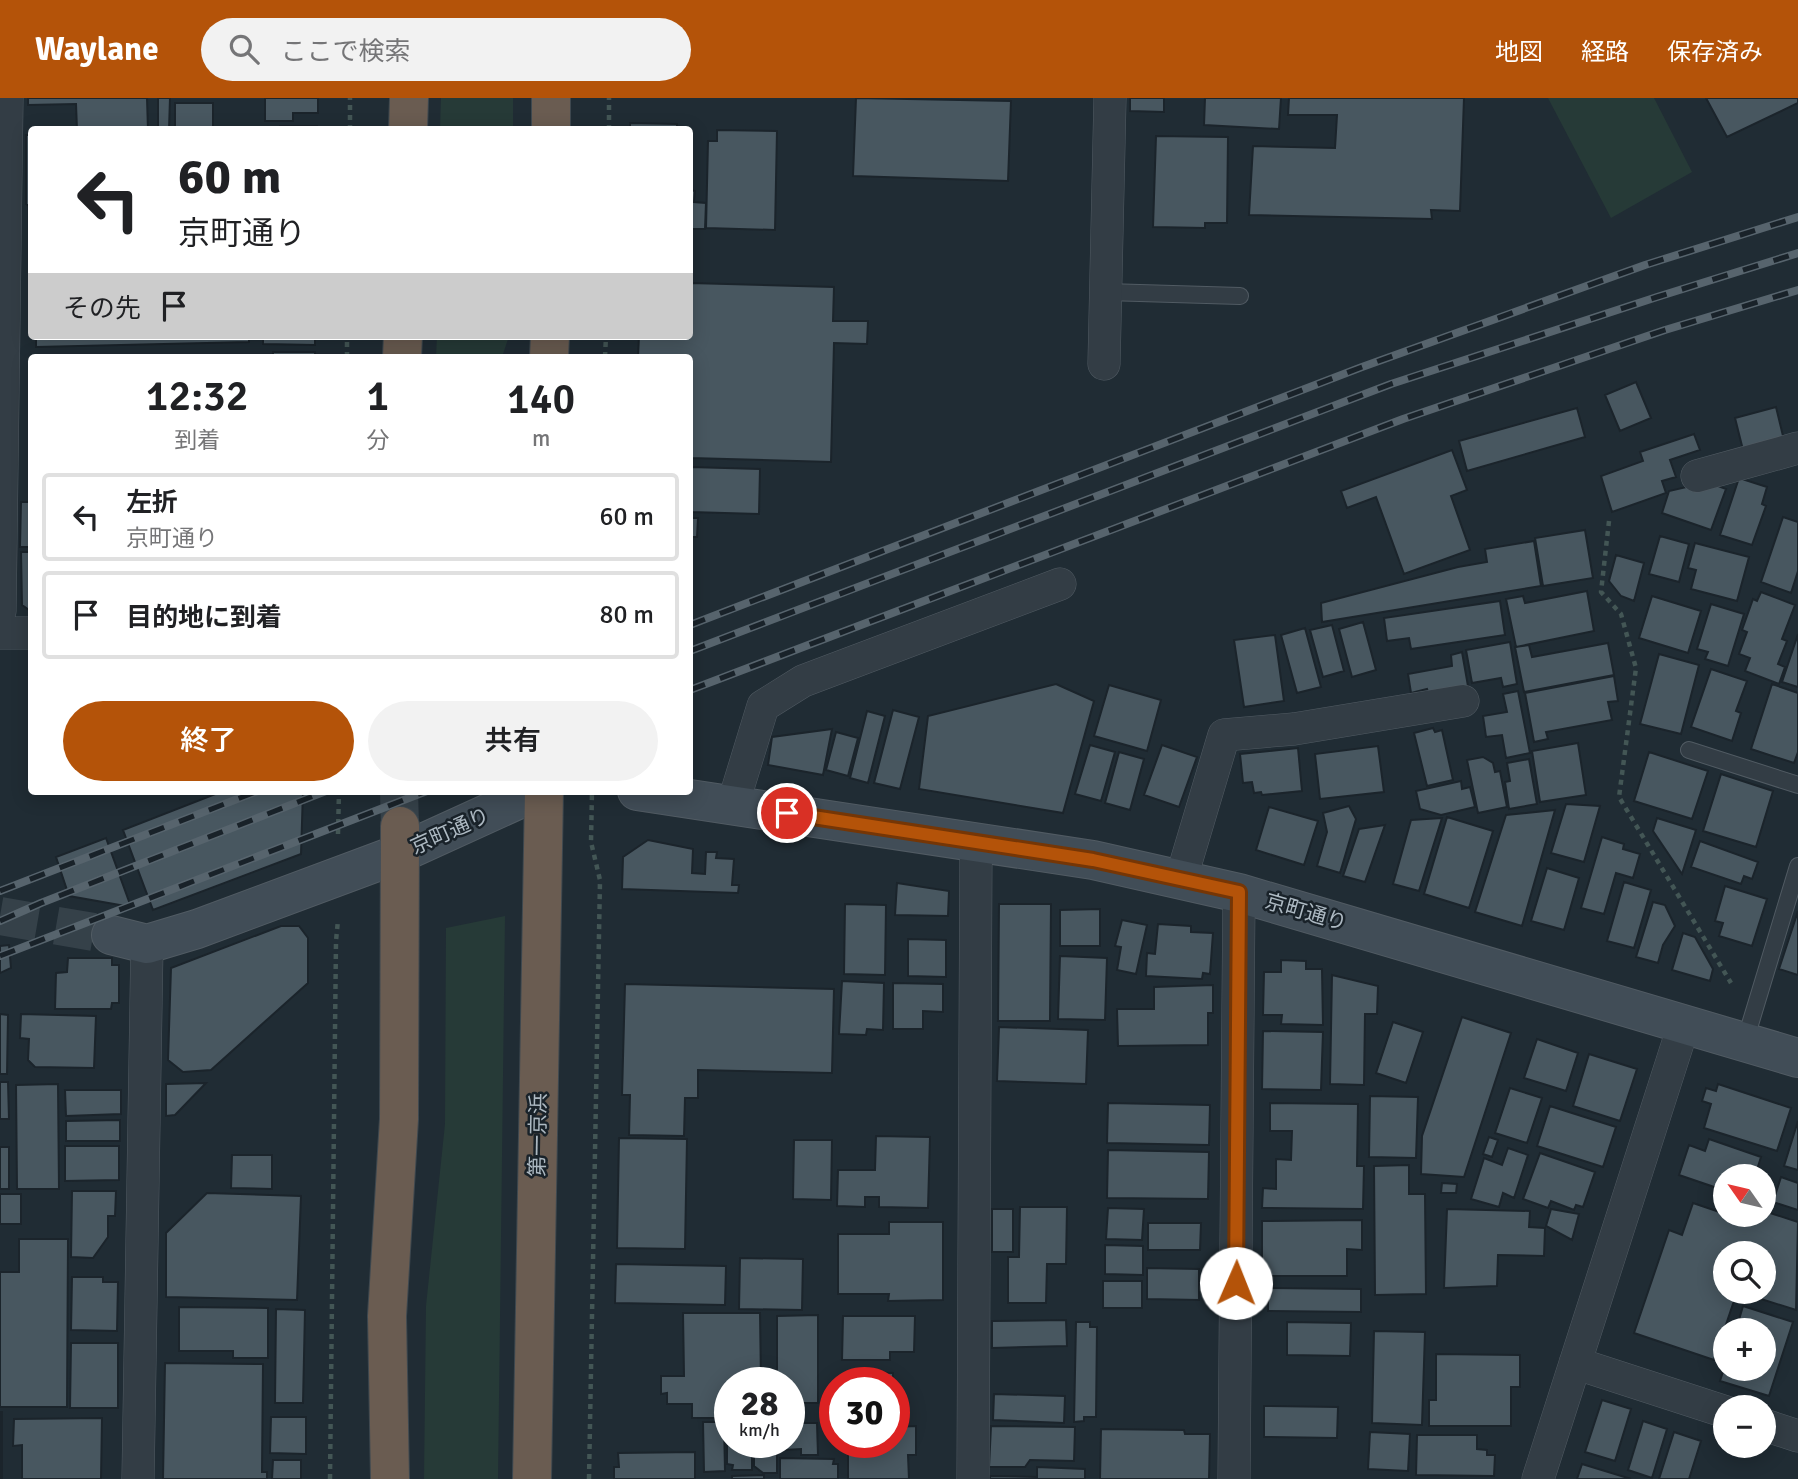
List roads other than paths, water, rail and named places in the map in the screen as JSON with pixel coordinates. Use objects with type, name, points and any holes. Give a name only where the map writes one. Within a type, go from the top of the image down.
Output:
[{"type":"highway","points":[[408,126],[409,98]]},
{"type":"highway","points":[[551,98],[551,126]]},
{"type":"highway","name":"第一京浜","points":[[532,1479],[544,795]]},
{"type":"highway","points":[[390,1479],[387,1316],[399,1119],[400,840]]},
{"type":"street","points":[[0,611],[7,98]]},
{"type":"street","points":[[1104,364],[1111,98]]},
{"type":"street","points":[[1697,476],[1798,448]]},
{"type":"street","points":[[733,804],[764,706],[803,681],[1060,584]]},
{"type":"street","points":[[0,633],[28,633]]},
{"type":"street","points":[[1181,879],[1224,735],[1294,729],[1464,701]]},
{"type":"street","name":"京町通り","points":[[147,944],[197,929],[400,840],[526,795]]},
{"type":"street","name":"京町通り","points":[[667,795],[1093,860],[1239,892],[1798,1058]]},
{"type":"street","points":[[973,1479],[976,843]]},
{"type":"street","points":[[1234,1479],[1239,892]]},
{"type":"street","points":[[111,935],[147,944],[138,1479]]},
{"type":"street","points":[[1538,1479],[1684,1024]]},
{"type":"street","points":[[1575,1363],[1713,1408]]},
{"type":"street","points":[[1776,1428],[1798,1436]]},
{"type":"lane","points":[[1106,292],[1240,296]]},
{"type":"lane","points":[[1689,750],[1798,785]]},
{"type":"lane","points":[[1745,1041],[1798,866]]},
{"type":"tunnel","points":[[399,795],[400,826]]},
{"type":"tunnel","points":[[0,916],[111,935]]},
{"type":"railway","points":[[693,624],[1362,367],[1645,265],[1798,217]]},
{"type":"railway","points":[[693,650],[1391,384],[1798,253]]},
{"type":"railway","points":[[693,689],[1403,419],[1665,330],[1798,290]]},
{"type":"railway","points":[[0,891],[248,795]]},
{"type":"railway","points":[[0,921],[316,795]]},
{"type":"railway","points":[[0,956],[417,795]]}]
